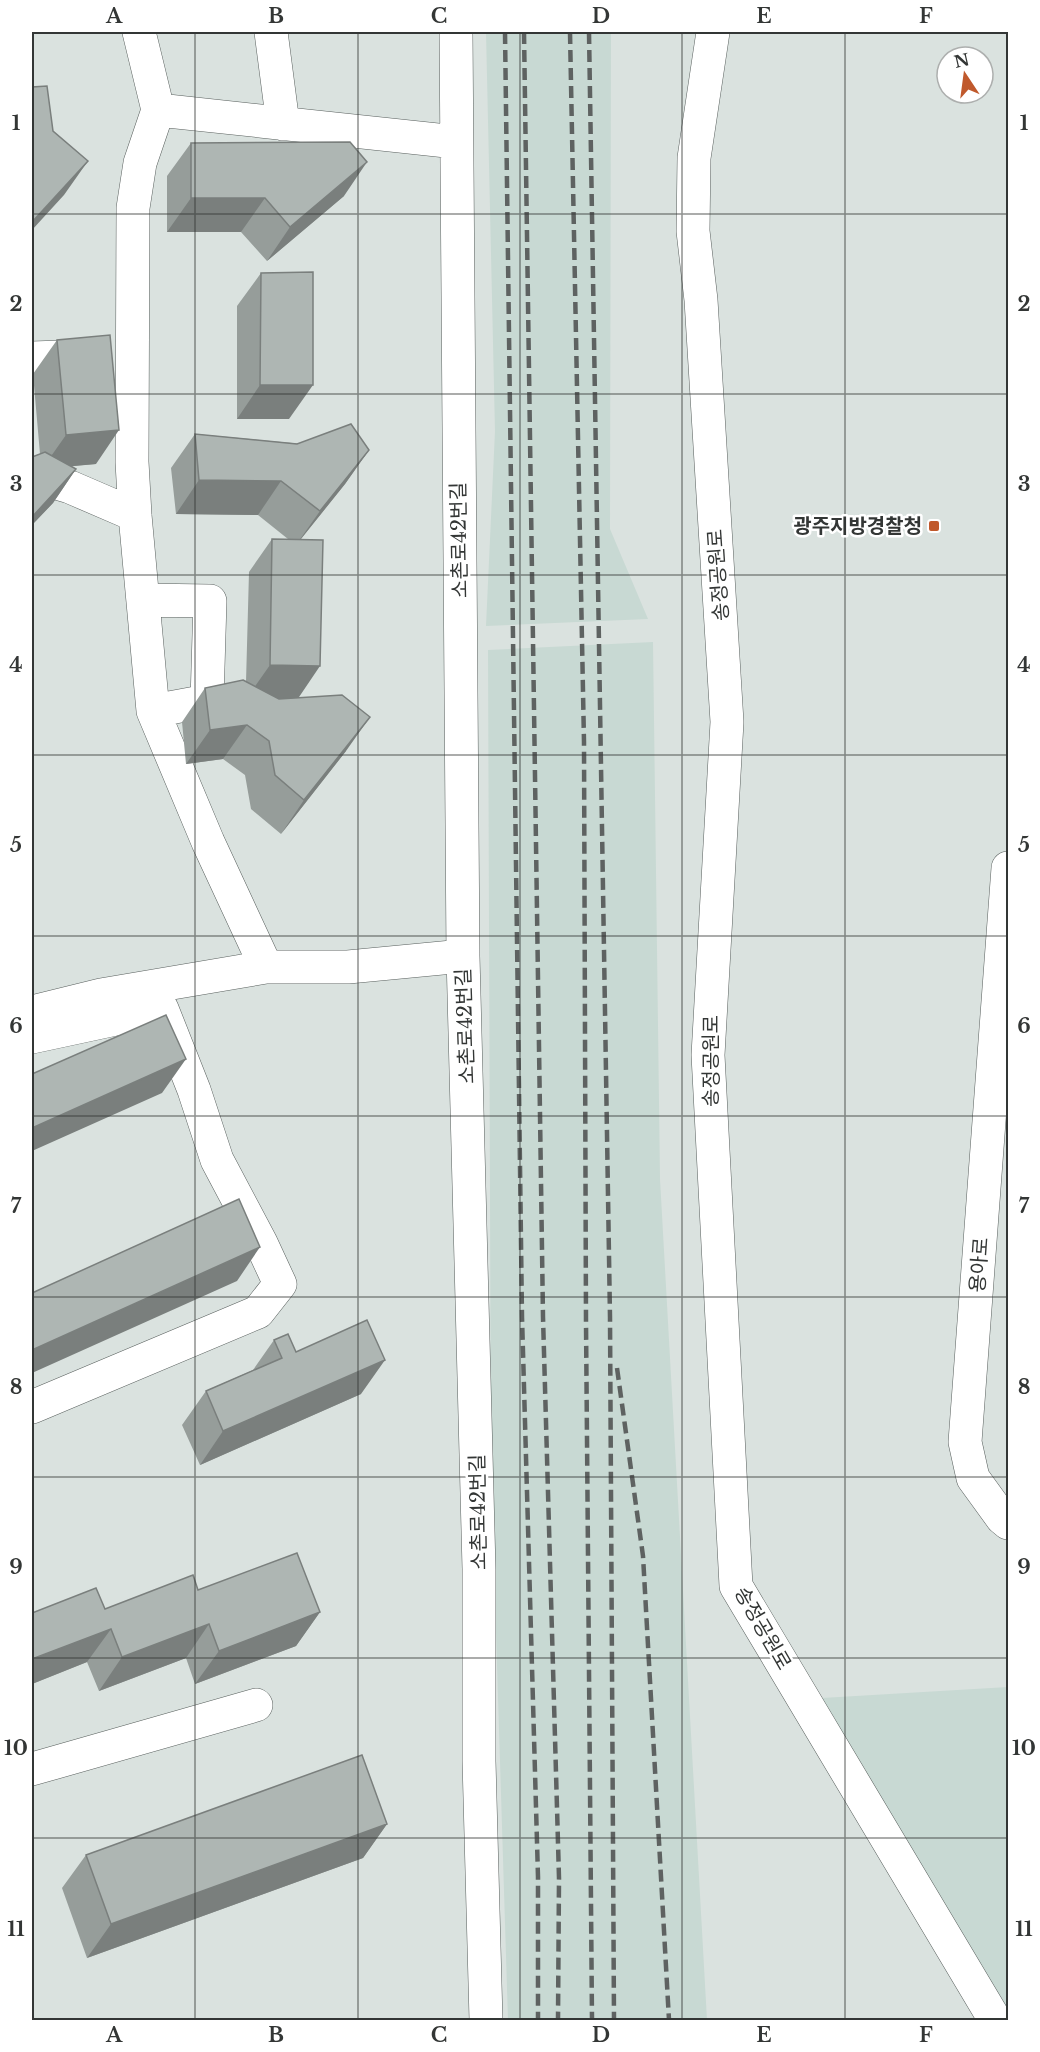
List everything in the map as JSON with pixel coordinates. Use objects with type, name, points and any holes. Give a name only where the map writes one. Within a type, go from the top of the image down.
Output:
[{"type":"street","points":[[139,32],[158,111],[140,163],[133,208],[132,462],[153,711],[208,842],[266,967]]},
{"type":"street","points":[[271,32],[283,124]]},
{"type":"street","name":"소촌로42번길","points":[[456,32],[463,956],[479,1569],[479,1761],[486,2020]]},
{"type":"street","name":"송정공원로","points":[[713,32],[694,158],[693,231],[701,300],[727,722],[708,1055],[736,1586],[995,2020]]},
{"type":"street","points":[[158,111],[456,142]]},
{"type":"street","points":[[32,358],[133,352]]},
{"type":"street","points":[[32,476],[70,487],[135,515]]},
{"type":"street","points":[[144,600],[210,601],[207,701],[153,711]]},
{"type":"street","name":"용아로","points":[[1008,868],[1000,1086],[965,1442],[974,1478],[1008,1523]]},
{"type":"street","points":[[32,1012],[101,995],[266,967],[348,967],[463,956]]},
{"type":"street","points":[[32,1037],[162,1009],[194,1090],[217,1160],[280,1284],[258,1312],[32,1407]]},
{"type":"street","points":[[32,1768],[256,1704]]},
{"type":"shaded area","points":[[486,32],[611,32],[610,529],[648,619],[486,626],[495,431]]},
{"type":"shaded area","points":[[653,642],[660,1179],[707,2020],[508,2020],[491,1471],[488,650]]},
{"type":"shaded area","points":[[1008,1687],[1008,2020],[805,1699]]},
{"type":"building","points":[[47,86],[53,131],[88,161],[32,222],[32,87]]},
{"type":"building","points":[[350,142],[367,162],[290,227],[265,198],[191,198],[191,143]]},
{"type":"building","points":[[313,272],[313,385],[260,385],[261,273]]},
{"type":"building","points":[[110,335],[119,430],[66,435],[57,340]]},
{"type":"building","points":[[351,424],[369,450],[320,511],[281,481],[199,480],[195,434],[297,444]]},
{"type":"building","points":[[45,452],[76,469],[32,517],[32,457]]},
{"type":"building","points":[[272,539],[323,540],[320,666],[270,665]]},
{"type":"building","points":[[243,680],[279,699],[342,695],[370,717],[304,800],[275,775],[269,741],[247,725],[210,730],[205,688]]},
{"type":"building","points":[[166,1015],[186,1059],[32,1128],[32,1074]]},
{"type":"building","points":[[239,1199],[260,1247],[32,1350],[32,1293]]},
{"type":"building","points":[[367,1320],[385,1360],[223,1431],[206,1391],[282,1358],[274,1340],[288,1334],[296,1352]]},
{"type":"building","points":[[297,1553],[320,1612],[219,1651],[209,1624],[122,1657],[111,1629],[32,1659],[32,1613],[96,1588],[105,1609],[193,1575],[198,1590]]},
{"type":"building","points":[[362,1755],[387,1824],[111,1924],[86,1855]]},
{"type":"railway","points":[[505,32],[522,1317],[538,1877],[538,2020]]},
{"type":"railway","points":[[524,32],[543,1317],[559,1878],[558,2020]]},
{"type":"railway","points":[[570,32],[584,742],[592,2020]]},
{"type":"railway","points":[[589,32],[610,1317],[614,2020]]},
{"type":"railway","points":[[617,1368],[643,1556],[669,2020]]},
{"type":"place","name":"광주지방경찰청","points":[[934,526]]}]
